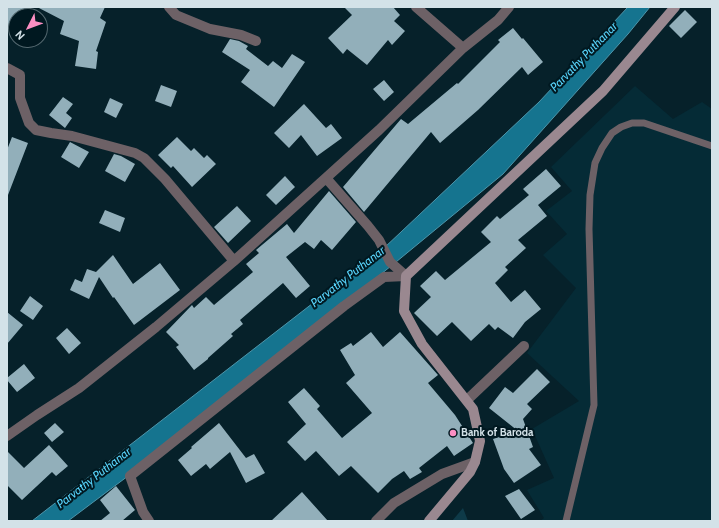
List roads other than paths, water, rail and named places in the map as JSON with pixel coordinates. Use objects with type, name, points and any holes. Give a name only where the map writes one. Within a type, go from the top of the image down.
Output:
[{"type":"street","points":[[169,7],[176,15],[210,29],[241,35],[256,42]]},
{"type":"street","points":[[416,7],[463,48]]},
{"type":"street","points":[[7,435],[79,388],[156,327],[234,261],[379,130],[463,48],[498,20],[509,7]]},
{"type":"street","points":[[149,521],[143,512],[130,476],[344,306],[384,277],[406,276],[603,91],[675,7]]},
{"type":"street","points":[[7,68],[20,75],[20,98],[29,123],[36,130],[72,136],[123,149],[144,158],[165,179],[234,261]]},
{"type":"street","points":[[326,178],[374,233],[390,262],[406,276]]},
{"type":"street","points":[[406,276],[404,311],[422,344],[473,409],[480,441],[476,462],[470,472],[430,521]]},
{"type":"street","points":[[467,400],[524,346]]},
{"type":"street","points":[[376,521],[394,503],[442,474],[476,462]]},
{"type":"lane","points":[[566,521],[594,405],[589,229],[590,196],[595,163],[602,148],[612,133],[621,127],[632,123],[644,124],[712,146]]},
{"type":"water","name":"Parvathy Puthanar","points":[[628,7],[650,7],[628,34],[503,174],[396,262],[144,464],[68,521],[32,521],[384,248],[539,102]]},
{"type":"place","name":"Bank of Baroda","points":[[453,433]]}]
